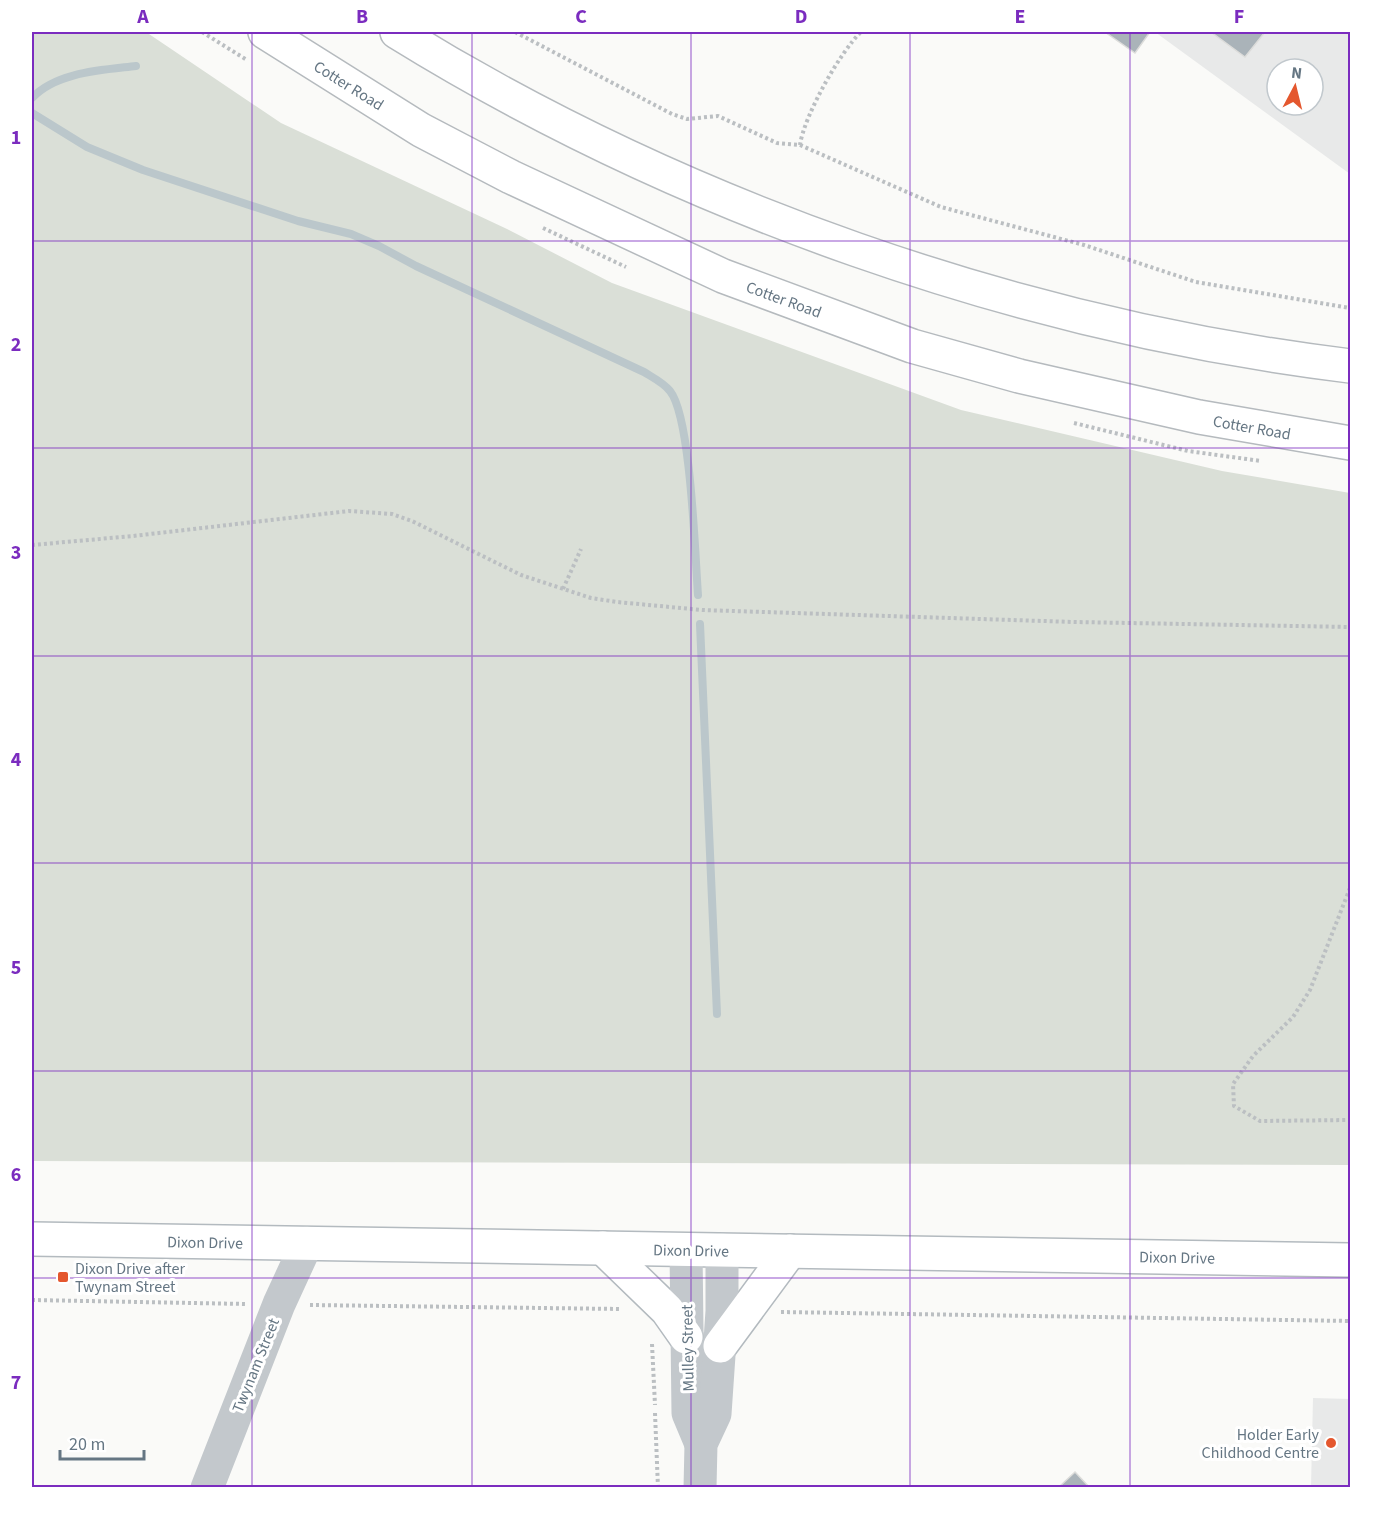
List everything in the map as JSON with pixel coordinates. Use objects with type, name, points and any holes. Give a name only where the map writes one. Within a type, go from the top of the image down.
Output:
[{"type":"main road","name":"Cotter Road","points":[[265,32],[422,130],[491,167],[644,241],[753,287],[912,346],[1019,376],[1199,417],[1350,443]]},
{"type":"main road","points":[[397,32],[492,87],[616,149],[726,200],[856,249],[987,290],[1129,328],[1278,357],[1350,366]]},
{"type":"main road","name":"Dixon Drive","points":[[32,1239],[1350,1260]]},
{"type":"main road","points":[[603,1248],[668,1310],[686,1337]]},
{"type":"main road","points":[[720,1346],[790,1251]]},
{"type":"street","name":"Twynam Street","points":[[207,1488],[279,1304],[308,1243]]},
{"type":"street","name":"Mulley Street","points":[[686,1250],[688,1413],[701,1444]]},
{"type":"street","name":"Mulley Street","points":[[700,1488],[701,1444],[715,1414],[720,1346],[722,1250]]},
{"type":"path","points":[[515,32],[672,114],[687,119],[718,116],[777,143],[800,145],[941,207],[1084,245],[1196,282],[1350,308]]},
{"type":"path","points":[[800,145],[802,129],[816,101],[861,32]]},
{"type":"path","points":[[32,545],[133,537],[322,514],[371,511],[412,521],[521,575],[563,589],[616,602],[702,610],[1074,622],[1350,627]]},
{"type":"path","points":[[563,589],[581,549]]},
{"type":"path","points":[[1350,888],[1310,990],[1293,1017],[1253,1056],[1233,1084],[1234,1106],[1260,1121],[1350,1120]]},
{"type":"path","points":[[652,1334],[658,1488]]},
{"type":"shaded area","points":[[32,32],[146,32],[281,123],[507,229],[612,283],[961,410],[1222,471],[1350,493],[1350,1165],[32,1161]]},
{"type":"shaded area","points":[[1155,32],[1350,32],[1350,174],[1272,117],[1325,117],[1325,57],[1265,57],[1265,112]]},
{"type":"shaded area","name":"Holder Early Childhood Centre","points":[[1313,1398],[1350,1399],[1350,1487],[1311,1487]]},
{"type":"building","points":[[1105,32],[1150,32],[1135,53]]},
{"type":"building","points":[[1211,32],[1265,32],[1245,57]]},
{"type":"building","points":[[1075,1472],[1090,1488],[1058,1488]]},
{"type":"waterway","points":[[32,98],[42,89],[66,78],[94,71],[136,66]]},
{"type":"waterway","points":[[32,113],[87,147],[143,170],[298,221],[351,234],[379,246],[416,266],[644,372],[661,383],[670,391],[683,428],[691,488],[698,595]]},
{"type":"waterway","points":[[700,624],[717,1014]]},
{"type":"place","name":"Dixon Drive after Twynam Street","points":[[63,1277]]},
{"type":"place","name":"Holder Early Childhood Centre","points":[[1331,1443]]}]
